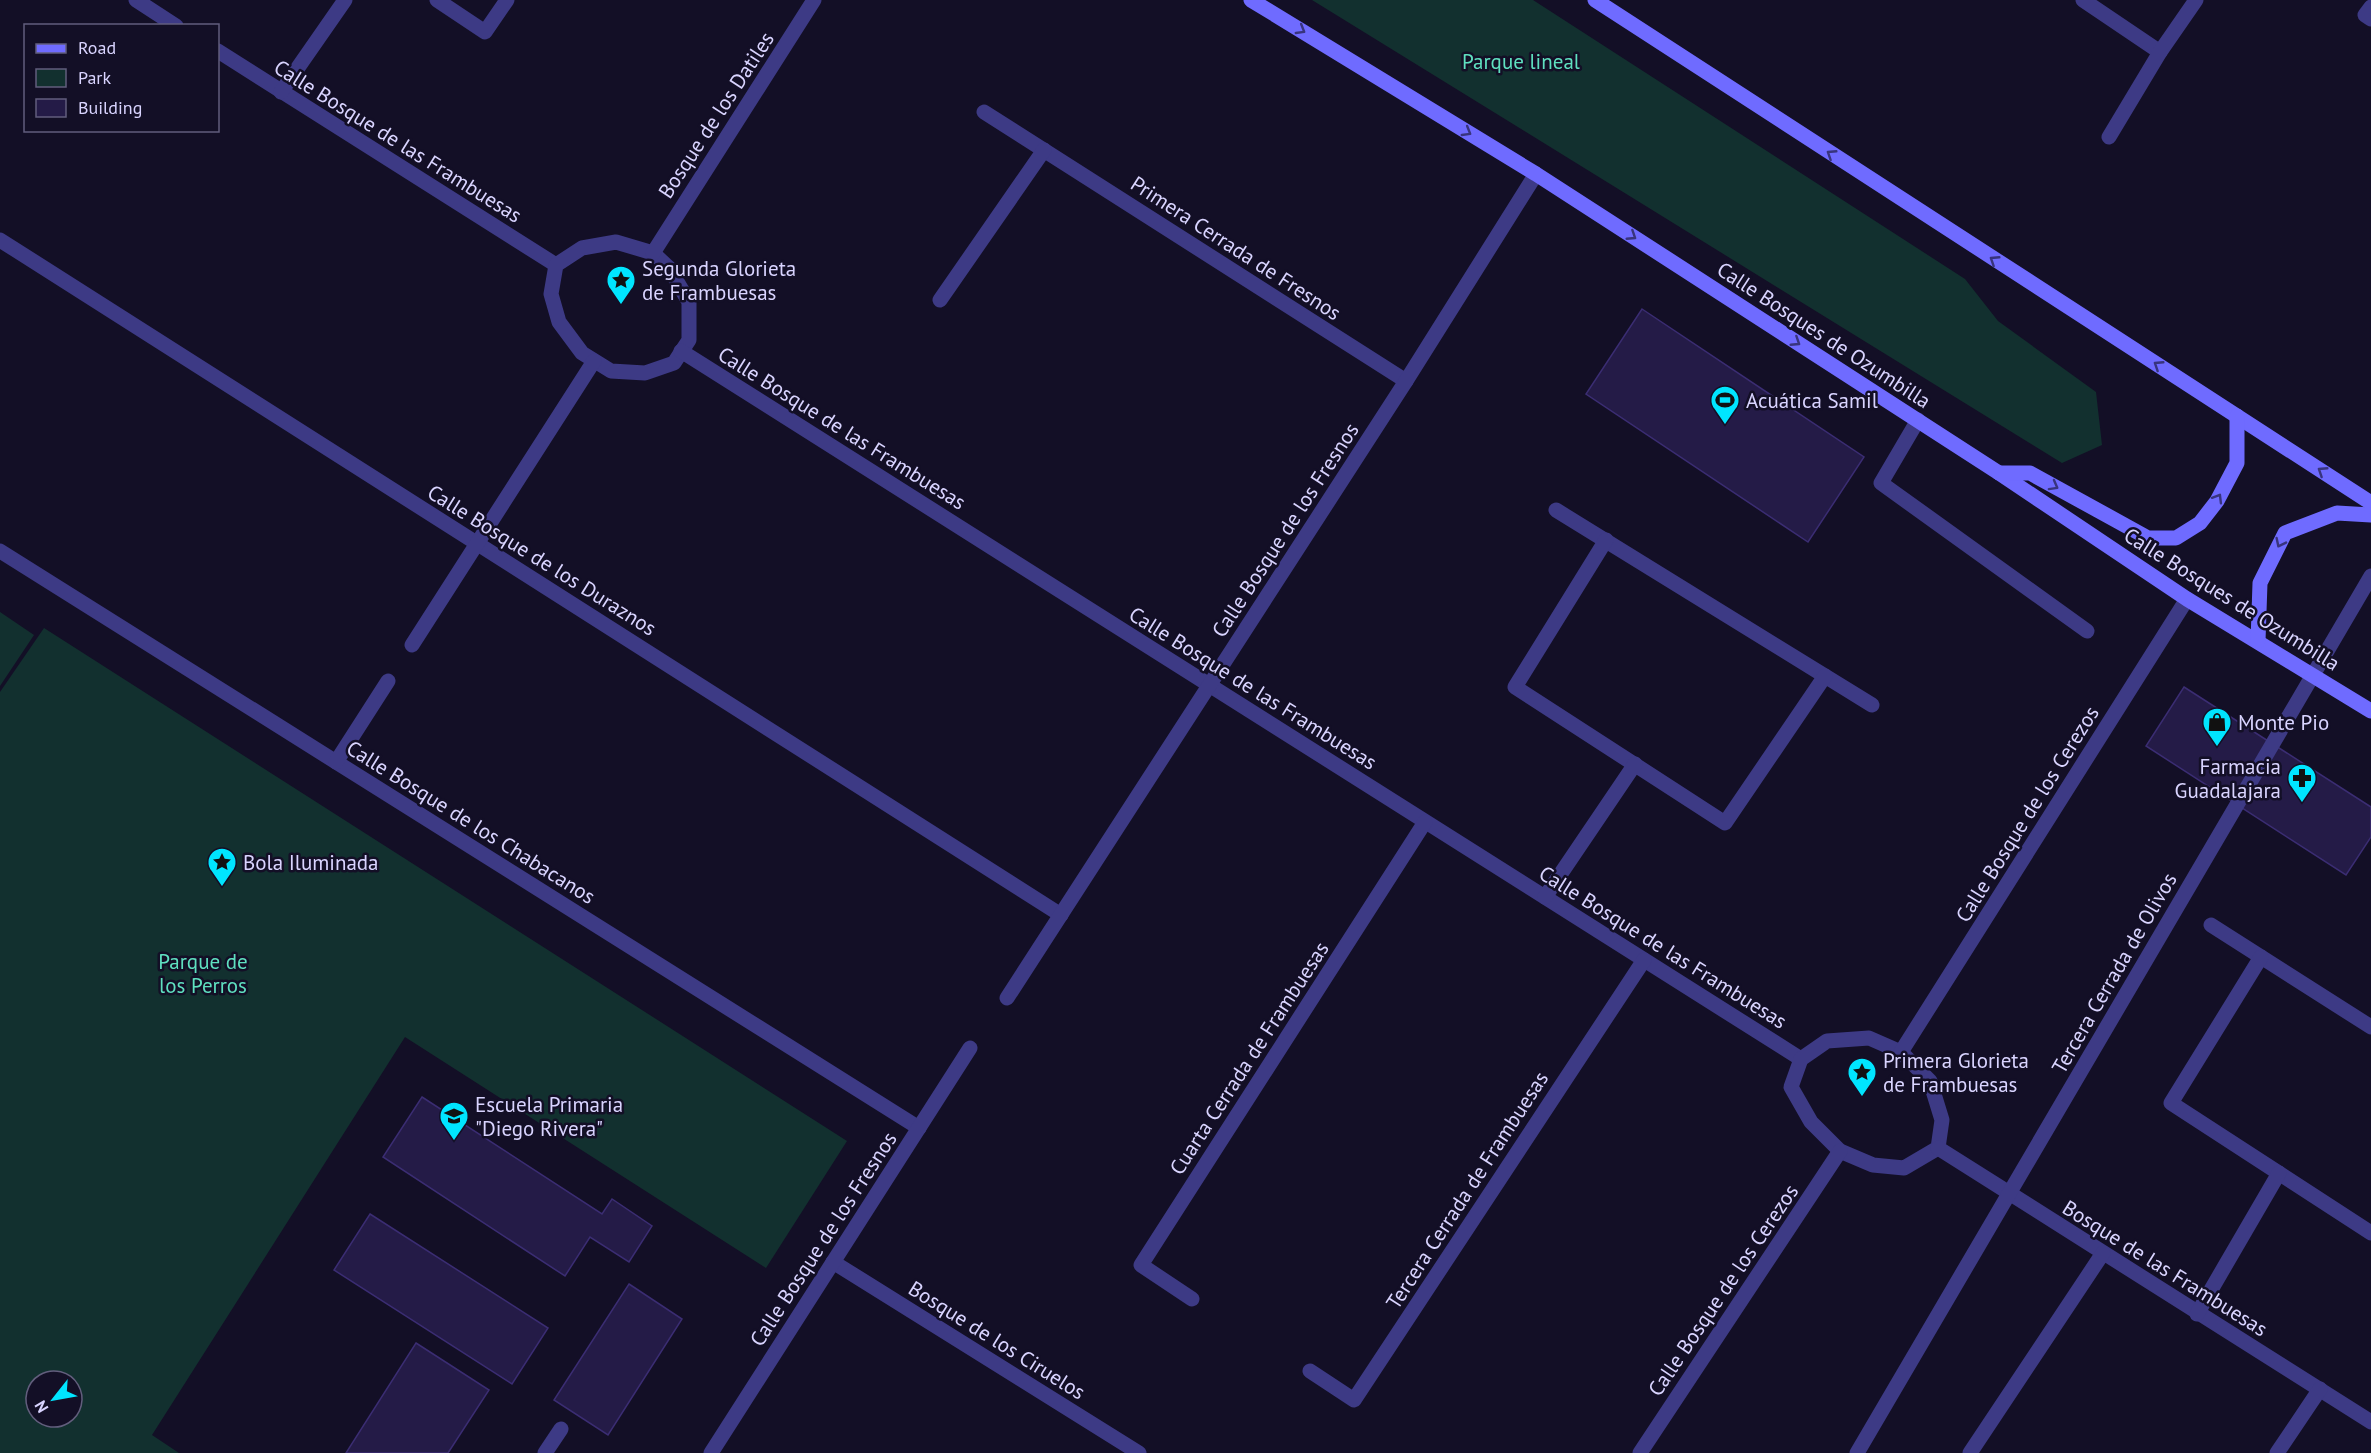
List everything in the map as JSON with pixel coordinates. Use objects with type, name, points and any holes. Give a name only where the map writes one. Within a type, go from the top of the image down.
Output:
[{"type":"main road","name":"Calle Bosques de Ozumbilla","points":[[1251,0],[1536,174],[1918,420],[2187,599],[2258,640],[2371,711]]},
{"type":"main road","points":[[1595,0],[2371,503]]},
{"type":"main road","points":[[1999,473],[2030,473],[2148,538],[2176,538],[2200,523],[2217,501],[2238,463],[2237,416]]},
{"type":"main road","points":[[2258,640],[2260,583],[2285,532],[2337,513],[2371,515]]},
{"type":"street","points":[[136,0],[173,24]]},
{"type":"street","points":[[281,92],[345,0]]},
{"type":"street","points":[[437,0],[485,32],[507,0]]},
{"type":"street","name":"Bosque de los Datiles","points":[[653,253],[814,0]]},
{"type":"street","points":[[2083,0],[2160,52]]},
{"type":"street","points":[[2109,137],[2160,52],[2196,0]]},
{"type":"street","points":[[2371,7],[2365,15],[2371,19]]},
{"type":"street","name":"Calle Bosque de las Frambuesas","points":[[219,52],[556,266]]},
{"type":"street","name":"Primera Cerrada de Fresnos","points":[[984,112],[1406,381]]},
{"type":"street","points":[[940,300],[1044,150]]},
{"type":"street","name":"Calle Bosque de los Fresnos","points":[[1007,998],[1406,381],[1536,174]]},
{"type":"street","name":"Calle Bosque de los Duraznos","points":[[0,240],[1061,915]]},
{"type":"street","points":[[616,242],[653,253],[669,268],[689,302],[689,340],[674,363],[645,373],[611,370],[582,353],[559,322],[551,294],[556,266],[582,248],[616,242]]},
{"type":"street","name":"Calle Bosque de las Frambuesas","points":[[681,351],[1802,1059]]},
{"type":"street","points":[[411,645],[594,361]]},
{"type":"street","points":[[1918,420],[1881,483],[2086,631]]},
{"type":"street","points":[[1557,510],[1872,705]]},
{"type":"street","points":[[1606,540],[1515,687],[1725,823],[1825,676]]},
{"type":"street","name":"Calle Bosque de los Chabacanos","points":[[0,551],[919,1128]]},
{"type":"street","name":"Tercera Cerrada de Olivos","points":[[1857,1453],[2371,576]]},
{"type":"street","name":"Calle Bosque de los Cerezos","points":[[1901,1052],[2187,599]]},
{"type":"street","points":[[336,762],[388,681]]},
{"type":"street","points":[[1545,897],[1635,764]]},
{"type":"street","name":"Cuarta Cerrada de Frambuesas","points":[[1192,1299],[1141,1265],[1425,822]]},
{"type":"street","points":[[2211,925],[2371,1027]]},
{"type":"street","points":[[2261,957],[2171,1103],[2371,1233]]},
{"type":"street","name":"Tercera Cerrada de Frambuesas","points":[[1311,1371],[1354,1400],[1644,960]]},
{"type":"street","points":[[1869,1038],[1901,1052],[1930,1081],[1942,1120],[1938,1148],[1904,1168],[1873,1165],[1840,1151],[1811,1122],[1791,1087],[1802,1059],[1827,1041],[1869,1038]]},
{"type":"street","name":"Calle Bosque de los Fresnos","points":[[711,1453],[970,1048]]},
{"type":"street","name":"Bosque de las Frambuesas","points":[[1938,1148],[2371,1422]]},
{"type":"street","name":"Calle Bosque de los Cerezos","points":[[1640,1453],[1840,1151]]},
{"type":"street","points":[[2197,1314],[2279,1173]]},
{"type":"street","points":[[1970,1453],[2103,1253]]},
{"type":"street","name":"Bosque de los Ciruelos","points":[[833,1262],[1139,1453]]},
{"type":"street","points":[[2277,1453],[2320,1389]]},
{"type":"street","points":[[545,1453],[561,1429]]},
{"type":"green space","name":"Parque lineal","points":[[1312,0],[1533,0],[1965,279],[1998,321],[2096,392],[2102,445],[2062,463]]},
{"type":"green space","points":[[0,612],[34,635],[0,686]]},
{"type":"green space","name":"Parque de los Perros","points":[[44,628],[847,1141],[766,1268],[405,1037],[152,1435],[179,1453],[0,1453],[0,692]]},
{"type":"building","name":"Acuática Samil","points":[[1642,309],[1864,457],[1808,542],[1586,394]]},
{"type":"building","points":[[2184,687],[2371,807],[2371,837],[2346,875],[2146,746]]},
{"type":"building","points":[[422,1097],[602,1214],[612,1199],[652,1226],[629,1262],[590,1237],[565,1276],[383,1157]]},
{"type":"building","points":[[370,1214],[548,1328],[512,1384],[334,1270]]},
{"type":"building","points":[[629,1284],[682,1319],[608,1435],[554,1400]]},
{"type":"building","points":[[416,1343],[489,1390],[448,1453],[346,1453]]},
{"type":"place","name":"Segunda Glorieta de Frambuesas","points":[[621,306]]},
{"type":"place","name":"Acuática Samil","points":[[1725,426]]},
{"type":"place","name":"Monte Pio","points":[[2217,748]]},
{"type":"place","name":"Farmacia Guadalajara","points":[[2302,804]]},
{"type":"place","name":"Bola Iluminada","points":[[222,888]]},
{"type":"place","name":"Primera Glorieta de Frambuesas","points":[[1862,1098]]},
{"type":"place","name":"Escuela Primaria \"Diego Rivera\"","points":[[454,1142]]}]
